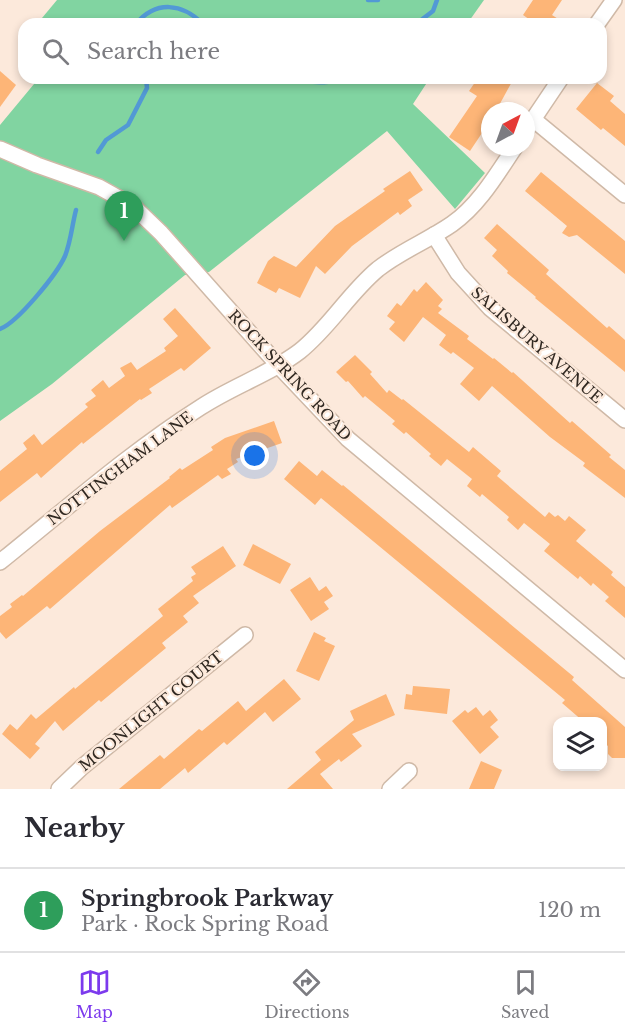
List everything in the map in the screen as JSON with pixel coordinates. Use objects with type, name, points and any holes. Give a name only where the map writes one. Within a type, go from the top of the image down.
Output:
[{"type":"street","points":[[601,18],[614,0]]},
{"type":"street","points":[[535,117],[557,84]]},
{"type":"street","points":[[535,129],[625,195]]},
{"type":"street","name":"ROCK SPRING ROAD","points":[[0,150],[99,187],[133,206],[161,233],[278,365],[348,439],[625,670]]},
{"type":"street","name":"NOTTINGHAM LANE","points":[[0,562],[160,435],[203,405],[300,351],[318,335],[379,268],[454,223],[484,193],[509,156]]},
{"type":"street","name":"SALISBURY AVENUE","points":[[434,235],[458,273],[490,308],[625,420]]},
{"type":"street","name":"MOONLIGHT COURT","points":[[59,789],[82,767],[245,635]]},
{"type":"street","points":[[390,789],[409,771]]},
{"type":"green space","points":[[57,0],[484,0],[471,18],[42,18]]},
{"type":"green space","points":[[34,84],[426,84],[413,104],[485,173],[455,209],[387,131],[209,272],[185,275],[52,384],[0,421],[0,125]]},
{"type":"building","points":[[533,0],[562,0],[552,15],[557,18],[527,18],[523,15]]},
{"type":"building","points":[[0,71],[16,85],[0,107]]},
{"type":"building","points":[[474,84],[511,84],[501,102],[481,102],[481,134],[470,151],[449,137],[477,96],[469,91]]},
{"type":"building","points":[[598,84],[614,96],[610,101],[625,114],[625,146],[603,128],[601,130],[576,109]]},
{"type":"building","points":[[410,171],[423,190],[408,200],[412,206],[400,215],[398,212],[352,246],[325,274],[316,266],[300,298],[279,288],[276,293],[257,283],[268,261],[274,256],[296,267],[335,226]]},
{"type":"building","points":[[541,172],[625,241],[625,274],[577,235],[569,237],[562,233],[567,226],[525,191]]},
{"type":"building","points":[[497,224],[549,270],[546,274],[607,328],[609,326],[625,340],[625,372],[535,298],[492,256],[497,250],[484,238]]},
{"type":"building","points":[[426,282],[443,300],[438,306],[442,309],[438,313],[469,336],[467,339],[513,372],[570,423],[572,421],[625,470],[625,498],[583,466],[585,463],[550,437],[492,386],[479,401],[460,384],[474,368],[453,352],[451,354],[439,345],[446,335],[423,317],[404,342],[389,329],[395,322],[387,316],[397,303],[401,306],[414,289],[417,292]]},
{"type":"building","points":[[175,308],[211,348],[184,371],[181,368],[149,389],[152,393],[140,399],[83,444],[82,442],[41,478],[37,473],[0,502],[0,471],[27,449],[23,443],[34,434],[42,445],[88,407],[85,404],[96,396],[91,390],[103,380],[109,388],[125,376],[120,368],[131,362],[137,370],[166,351],[164,348],[178,336],[163,319]]},
{"type":"building","points":[[355,355],[372,372],[370,374],[387,393],[389,390],[403,399],[469,452],[473,447],[501,471],[497,476],[545,517],[549,512],[565,521],[569,516],[586,530],[576,541],[613,572],[611,575],[625,587],[625,618],[605,601],[609,597],[593,583],[591,586],[580,576],[578,579],[544,551],[550,544],[524,523],[518,530],[507,520],[509,517],[482,494],[480,497],[467,486],[472,479],[447,459],[441,466],[406,432],[404,434],[392,424],[395,421],[365,396],[363,398],[348,381],[346,382],[336,372]]},
{"type":"building","points":[[274,421],[282,443],[236,459],[238,462],[227,469],[231,474],[222,479],[218,475],[172,508],[170,505],[50,609],[47,606],[6,639],[0,632],[0,616],[12,607],[10,604],[23,596],[180,468],[182,470],[213,450],[211,447],[225,438]]},
{"type":"building","points":[[299,461],[317,476],[322,470],[343,485],[574,677],[572,680],[625,727],[625,758],[612,758],[608,754],[607,717],[578,717],[562,703],[565,700],[321,498],[315,505],[284,479]]},
{"type":"building","points":[[253,544],[291,564],[280,584],[243,565]]},
{"type":"building","points":[[223,546],[236,566],[193,596],[199,603],[183,616],[188,622],[162,643],[166,648],[63,731],[55,721],[35,744],[40,748],[30,759],[2,734],[10,724],[17,730],[31,714],[36,719],[163,616],[158,609],[193,581],[191,577],[196,574],[191,567]]},
{"type":"building","points":[[310,577],[319,591],[326,586],[333,596],[324,602],[329,609],[311,621],[290,590]]},
{"type":"building","points":[[314,632],[326,638],[324,641],[335,646],[319,681],[296,671]]},
{"type":"building","points":[[284,679],[301,699],[273,722],[265,712],[227,745],[224,742],[188,773],[185,768],[160,789],[119,789],[160,755],[164,759],[199,729],[202,731],[238,701],[246,711]]},
{"type":"building","points":[[413,686],[450,689],[447,714],[404,709],[406,694],[412,695]]},
{"type":"building","points":[[386,694],[395,715],[352,734],[362,746],[341,762],[339,759],[320,774],[333,789],[287,789],[321,760],[315,752],[354,720],[350,711]]},
{"type":"building","points":[[476,707],[483,716],[490,710],[498,720],[490,727],[499,737],[480,754],[452,721],[465,710],[468,713]]},
{"type":"building","points":[[481,761],[502,770],[494,789],[469,789]]},
{"type":"waterway","points":[[368,0],[378,0]]},
{"type":"waterway","points":[[424,18],[433,11],[437,0]]},
{"type":"waterway","points":[[142,18],[152,11],[169,7],[178,8],[196,18]]},
{"type":"waterway","points":[[98,152],[106,140],[128,125],[147,88],[147,84]]},
{"type":"waterway","points":[[0,329],[8,325],[26,308],[61,264],[69,245],[76,210]]},
{"type":"place","name":"Springbrook Parkway","points":[[124,241]]}]
